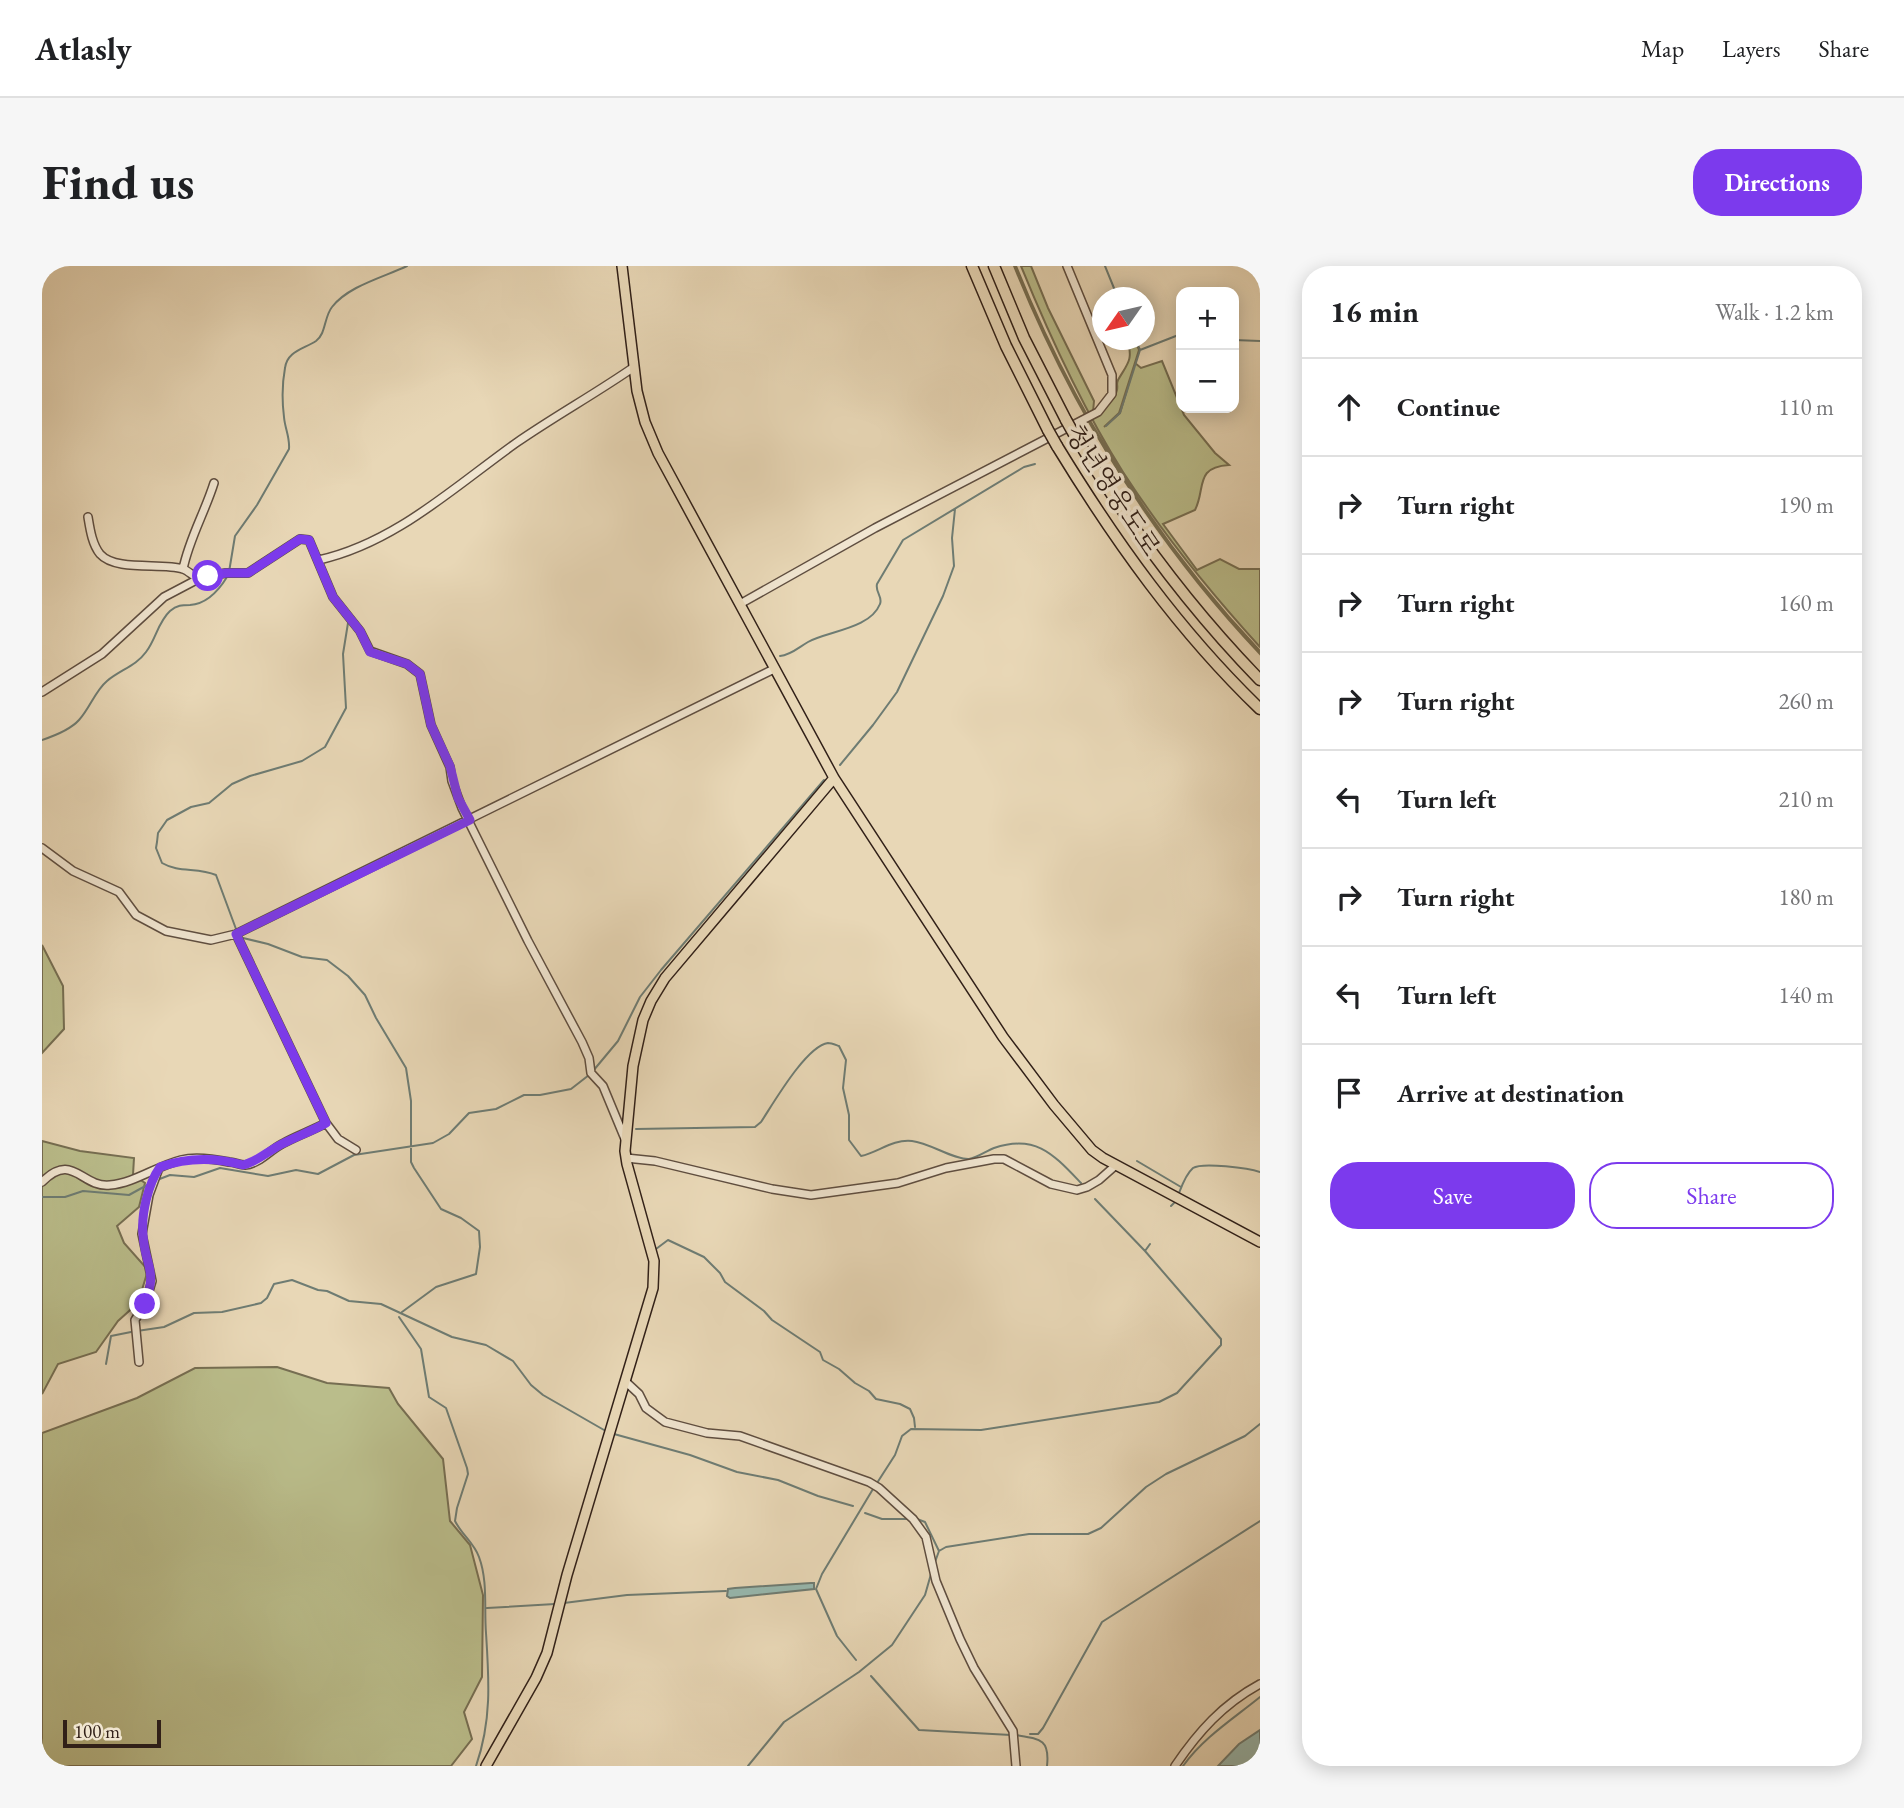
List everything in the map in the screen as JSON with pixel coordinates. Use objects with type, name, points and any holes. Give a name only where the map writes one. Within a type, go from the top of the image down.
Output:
[{"type":"highway","name":"청년영웅도로","points":[[972,266],[1006,346],[1048,430],[1115,538],[1200,646],[1260,709]]},
{"type":"highway","name":"청년영웅도로","points":[[994,266],[1024,338],[1066,421],[1132,526],[1197,612],[1260,680]]},
{"type":"main road","points":[[622,266],[640,407],[650,435],[689,513],[834,778],[1017,1058],[1086,1144],[1098,1155],[1260,1242]]},
{"type":"main road","points":[[486,1766],[537,1678],[547,1653],[567,1575],[653,1288],[654,1269],[626,1158],[625,1141],[636,1048],[646,1011],[657,991],[834,778]]},
{"type":"street","points":[[740,604],[875,528],[1098,412],[1112,394],[1112,375],[1067,266]]},
{"type":"street","points":[[319,560],[348,552],[392,532],[541,426],[634,367]]},
{"type":"street","points":[[183,569],[187,551],[208,504],[214,483]]},
{"type":"street","points":[[88,517],[94,544],[99,553],[107,559],[149,567],[183,569],[197,578]]},
{"type":"street","points":[[42,692],[93,661],[156,603],[197,578],[252,572],[303,538],[309,540],[333,597],[360,631],[370,652],[407,664],[420,674],[431,725],[450,766],[458,798],[528,941],[588,1053],[592,1073],[603,1086],[625,1141]]},
{"type":"street","points":[[42,848],[55,860],[82,876],[119,892],[136,915],[159,928],[211,940],[236,934],[774,670]]},
{"type":"street","points":[[236,934],[326,1123],[338,1139],[356,1150]]},
{"type":"street","points":[[42,1182],[55,1171],[69,1170],[95,1183],[111,1185],[184,1159],[195,1158],[249,1164],[280,1144],[326,1123]]},
{"type":"street","points":[[626,1158],[655,1161],[772,1189],[811,1195],[913,1180],[946,1168],[1004,1159],[1051,1184],[1077,1190],[1099,1180],[1116,1164]]},
{"type":"street","points":[[139,1362],[135,1320],[145,1304],[152,1281],[142,1234],[149,1195],[160,1167]]},
{"type":"street","points":[[625,1381],[639,1394],[646,1408],[665,1422],[707,1433],[740,1436],[869,1482],[914,1518],[926,1537],[936,1581],[960,1639],[974,1668],[1013,1731],[1016,1766]]},
{"type":"street","points":[[1175,1766],[1193,1738],[1209,1722],[1240,1696],[1260,1684]]},
{"type":"green space","points":[[1014,266],[1063,370],[1120,470],[1185,564],[1260,654],[1185,566],[1150,520],[1119,472],[1089,422],[1062,371]]},
{"type":"green space","points":[[1021,266],[1031,266],[1048,308],[1094,401],[1093,412],[1113,398],[1117,381],[1127,366],[1129,350],[1139,350],[1119,413],[1104,427],[1120,413],[1135,363],[1141,368],[1162,361],[1176,395],[1176,413],[1183,413],[1215,453],[1229,465],[1210,470],[1206,475],[1195,510],[1163,524],[1197,570],[1220,559],[1239,569],[1260,569],[1260,647],[1188,563],[1123,472],[1094,422],[1043,319]]},
{"type":"green space","points":[[42,945],[63,986],[64,1029],[42,1053]]},
{"type":"green space","points":[[42,1141],[80,1151],[134,1158],[133,1175],[145,1183],[139,1207],[117,1226],[124,1243],[148,1270],[138,1303],[118,1321],[96,1352],[58,1364],[42,1394]]},
{"type":"green space","points":[[277,1367],[327,1383],[389,1388],[398,1404],[443,1459],[450,1521],[470,1545],[483,1595],[482,1677],[464,1712],[472,1739],[451,1766],[42,1766],[42,1433],[137,1398],[195,1368]]},
{"type":"water","points":[[814,1583],[814,1589],[730,1598],[727,1596],[728,1589]]},
{"type":"water","points":[[1260,1730],[1260,1766],[1218,1766],[1239,1744]]},
{"type":"waterway","points":[[229,572],[235,536],[257,505],[289,449],[283,393],[286,362],[297,351],[319,338],[329,311],[347,293],[407,266]]},
{"type":"waterway","points":[[1105,266],[1114,287]]},
{"type":"waterway","points":[[1155,344],[1176,336]]},
{"type":"waterway","points":[[1239,340],[1260,341]]},
{"type":"waterway","points":[[1106,426],[1120,413],[1140,350]]},
{"type":"waterway","points":[[780,656],[816,638],[867,619],[880,604],[877,584],[903,540],[1024,467],[1035,464]]},
{"type":"waterway","points":[[840,765],[897,692],[943,596],[954,566],[952,538],[955,509]]},
{"type":"waterway","points":[[42,740],[75,724],[103,685],[142,657],[170,611],[177,606],[196,604],[207,599],[227,577]]},
{"type":"waterway","points":[[236,929],[216,875],[162,863],[156,848],[158,833],[167,820],[191,807],[209,803],[232,784],[302,761],[325,747],[346,708],[343,654],[348,623]]},
{"type":"waterway","points":[[593,1071],[618,1041],[640,997],[661,970],[824,780]]},
{"type":"waterway","points":[[243,938],[302,957],[327,960],[348,976],[365,995],[406,1068],[411,1101],[411,1162],[441,1209],[461,1218],[479,1231],[480,1247],[476,1274],[436,1287],[402,1312]]},
{"type":"waterway","points":[[636,1129],[755,1127],[800,1065],[819,1047],[829,1043],[839,1046],[846,1060],[843,1088],[849,1115],[849,1140],[861,1156],[892,1144],[912,1141],[969,1159],[994,1148],[1021,1143],[1043,1149],[1062,1163],[1081,1183]]},
{"type":"waterway","points":[[157,1180],[170,1175],[194,1177],[220,1168],[268,1176],[296,1170],[318,1174],[354,1155],[433,1143],[449,1134],[469,1113],[496,1109],[524,1095],[571,1089],[589,1075]]},
{"type":"waterway","points":[[1137,1161],[1181,1187]]},
{"type":"waterway","points":[[1179,1193],[1188,1173],[1198,1166],[1226,1166],[1260,1172]]},
{"type":"waterway","points":[[42,1197],[65,1197],[83,1191],[129,1195],[149,1184]]},
{"type":"waterway","points":[[1095,1199],[1145,1251]]},
{"type":"waterway","points":[[1171,1206],[1174,1203]]},
{"type":"waterway","points":[[656,1249],[668,1240],[704,1257],[725,1282],[772,1320],[820,1352],[823,1360],[869,1391],[876,1399],[910,1409],[915,1427]]},
{"type":"waterway","points":[[877,1483],[895,1455],[902,1436],[911,1429],[981,1430],[1159,1402],[1177,1393],[1221,1345],[1221,1339],[1145,1251],[1150,1244]]},
{"type":"waterway","points":[[137,1331],[164,1327],[194,1313],[222,1312],[261,1303],[267,1298],[274,1284],[292,1280],[349,1301],[381,1304],[452,1337],[486,1345],[513,1361],[531,1385],[543,1395],[604,1430]]},
{"type":"waterway","points":[[399,1317],[421,1349],[429,1397],[446,1408],[467,1468],[468,1474],[455,1521],[474,1547],[482,1566],[488,1667],[487,1716],[476,1766]]},
{"type":"waterway","points":[[106,1364],[111,1336],[131,1332]]},
{"type":"waterway","points":[[935,1562],[939,1551],[946,1547],[1029,1534],[1088,1534],[1101,1528],[1146,1487],[1166,1474],[1245,1436],[1260,1424]]},
{"type":"waterway","points":[[614,1434],[690,1455],[737,1472],[778,1480],[853,1506]]},
{"type":"waterway","points":[[856,1660],[837,1636],[816,1589],[822,1574],[873,1489]]},
{"type":"waterway","points":[[865,1513],[882,1519],[908,1519]]},
{"type":"waterway","points":[[917,1519],[925,1522],[939,1551]]},
{"type":"waterway","points":[[1030,1734],[1038,1734],[1043,1728],[1102,1622],[1260,1521]]},
{"type":"waterway","points":[[748,1766],[784,1722],[859,1672],[892,1645],[925,1595],[931,1574]]},
{"type":"waterway","points":[[564,1603],[627,1595],[726,1591]]},
{"type":"waterway","points":[[487,1608],[555,1604]]},
{"type":"waterway","points":[[871,1676],[919,1730],[1011,1735]]},
{"type":"waterway","points":[[1183,1766],[1209,1737],[1260,1697]]},
{"type":"waterway","points":[[1016,1735],[1042,1742],[1047,1750],[1047,1766]]},
{"type":"route","points":[[145,1304],[152,1281],[142,1234],[149,1195],[155,1173],[160,1167],[195,1158],[249,1164],[256,1162],[280,1144],[326,1123],[236,934],[470,820],[462,808],[452,781],[450,766],[431,725],[420,674],[413,667],[396,659],[370,652],[360,631],[333,597],[315,550],[307,538],[300,539],[248,573],[208,576]]}]
